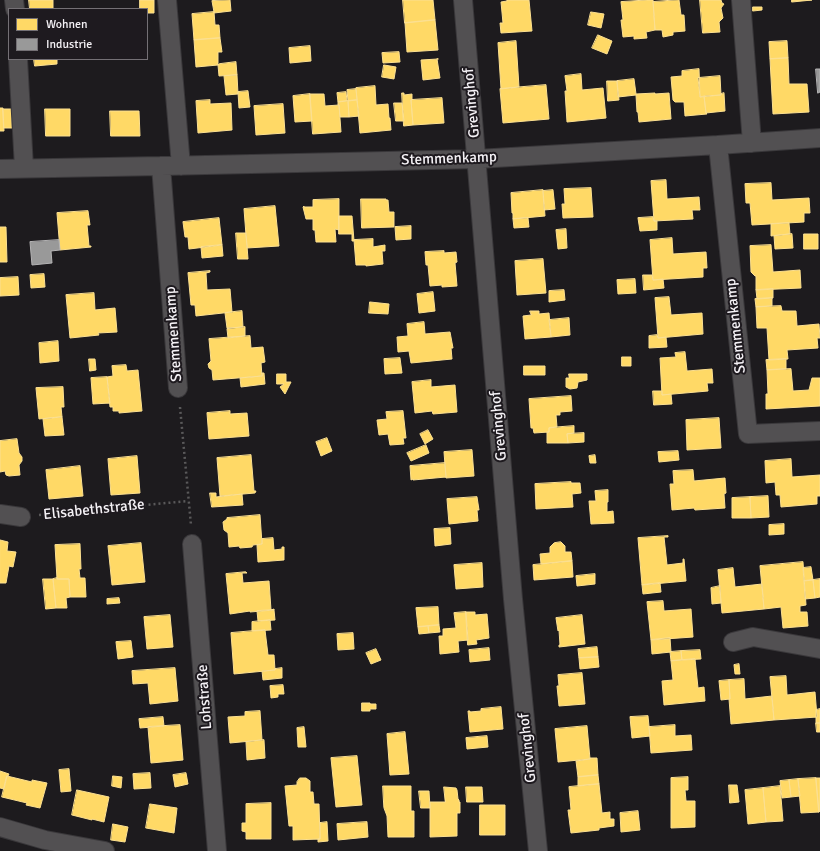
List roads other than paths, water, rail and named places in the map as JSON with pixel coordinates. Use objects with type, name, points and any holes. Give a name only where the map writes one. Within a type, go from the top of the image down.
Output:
[{"type":"street","points":[[166,0],[181,166]]},
{"type":"street","name":"Grevinghof","points":[[463,0],[513,599],[538,851]]},
{"type":"street","points":[[740,0],[752,143]]},
{"type":"street","points":[[18,60],[24,168]]},
{"type":"street","name":"Stemmenkamp","points":[[0,169],[477,158],[718,146],[820,138]]},
{"type":"street","name":"Stemmenkamp","points":[[718,146],[748,434],[820,431]]},
{"type":"street","name":"Stemmenkamp","points":[[161,166],[178,388]]},
{"type":"street","name":"Elisabethstraße","points":[[0,514],[21,517]]},
{"type":"street","name":"Lohstraße","points":[[192,544],[217,851]]},
{"type":"street","points":[[733,642],[752,637],[820,649]]},
{"type":"street","points":[[0,827],[45,840],[105,851]]}]
